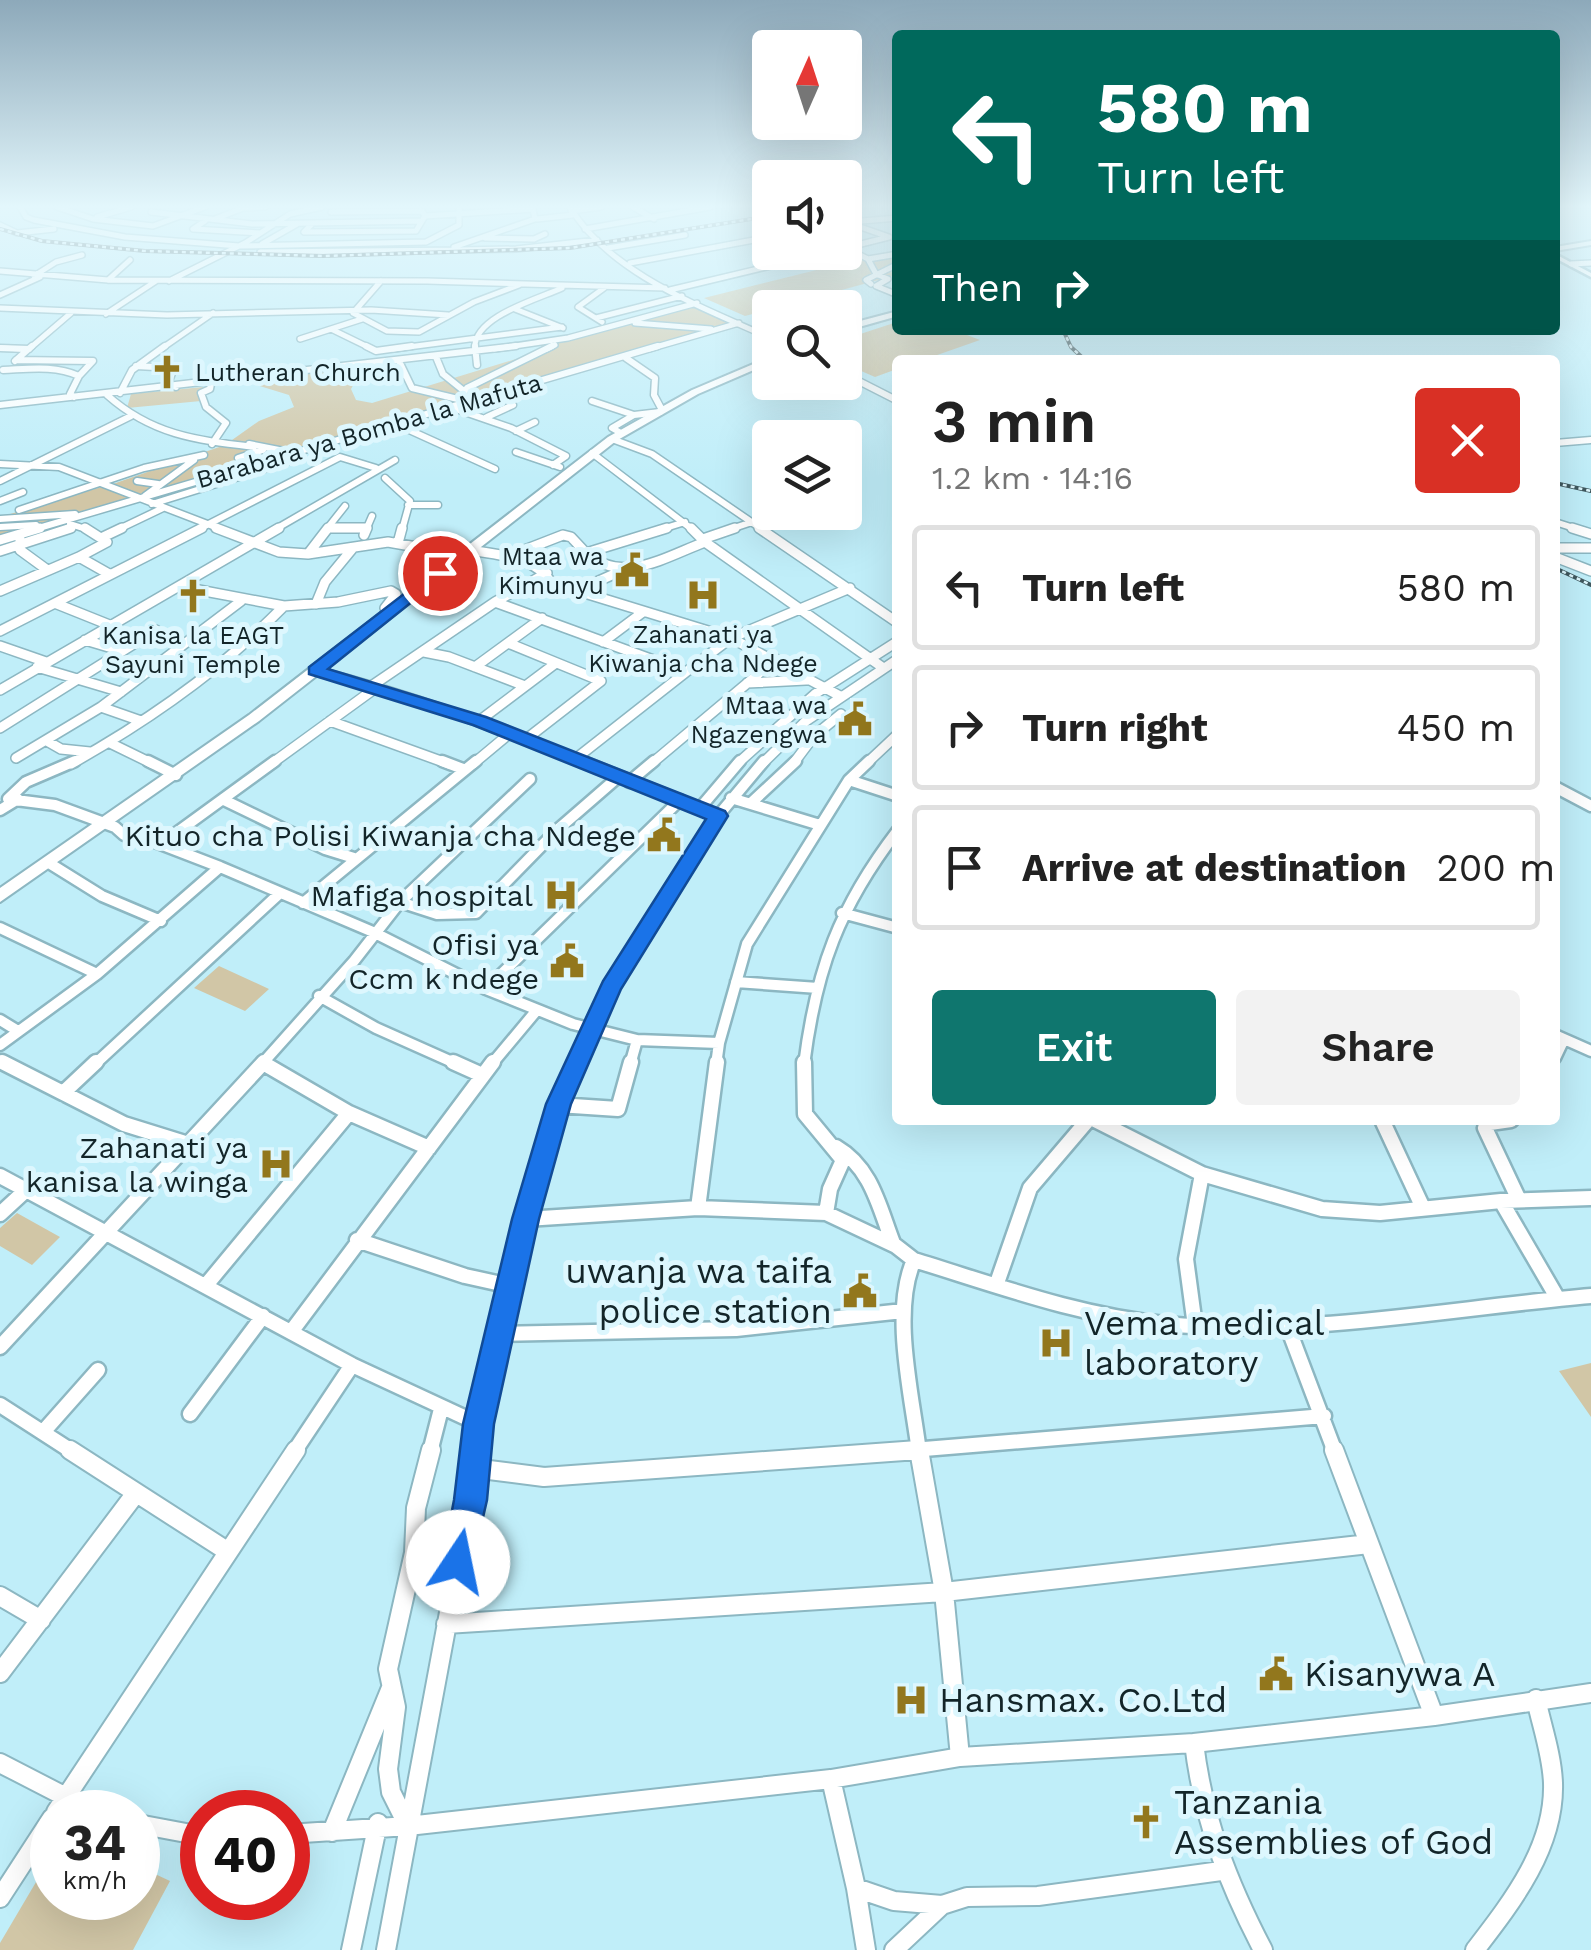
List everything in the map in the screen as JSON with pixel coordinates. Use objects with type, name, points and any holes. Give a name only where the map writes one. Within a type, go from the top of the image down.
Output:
[{"type":"highway","points":[[862,324],[892,314]]},
{"type":"highway","points":[[0,896],[176,774],[315,671],[616,436],[752,366]]},
{"type":"street","points":[[106,314],[130,298]]},
{"type":"street","points":[[354,312],[367,298]]},
{"type":"street","points":[[354,312],[387,331],[428,330],[448,315],[489,298]]},
{"type":"street","points":[[477,366],[474,340],[486,322],[540,298]]},
{"type":"street","points":[[590,298],[578,307],[609,326]]},
{"type":"street","points":[[596,318],[674,298]]},
{"type":"street","points":[[686,298],[752,330]]},
{"type":"street","points":[[0,405],[530,344],[568,338],[697,303]]},
{"type":"street","points":[[674,323],[686,306]]},
{"type":"street","points":[[0,308],[106,314],[448,315]]},
{"type":"street","points":[[516,309],[580,335],[674,323],[718,329]]},
{"type":"street","points":[[1,371],[71,313]]},
{"type":"street","points":[[120,394],[120,386],[134,366],[154,357],[214,314]]},
{"type":"street","points":[[660,314],[674,323]]},
{"type":"street","points":[[300,339],[362,320]]},
{"type":"street","points":[[630,322],[646,325]]},
{"type":"street","name":"Barabara ya Bomba la Mafuta","points":[[184,484],[238,463],[276,457],[396,424],[463,401],[740,324]]},
{"type":"street","points":[[330,329],[376,351],[562,328]]},
{"type":"street","points":[[428,330],[428,345]]},
{"type":"street","points":[[432,394],[462,390],[568,338]]},
{"type":"street","points":[[530,344],[536,353]]},
{"type":"street","points":[[0,348],[29,349]]},
{"type":"street","points":[[373,363],[376,351]]},
{"type":"street","points":[[399,361],[412,388],[463,401],[462,390],[443,374],[436,356]]},
{"type":"street","points":[[592,402],[634,414],[661,411],[651,386],[655,378],[626,358]]},
{"type":"street","points":[[16,360],[93,361],[78,373],[70,394],[74,397]]},
{"type":"street","points":[[359,365],[373,373],[405,375]]},
{"type":"street","points":[[134,366],[174,368],[168,384],[176,387]]},
{"type":"street","points":[[1,371],[55,368],[78,373]]},
{"type":"street","points":[[215,382],[201,393],[212,414],[226,423],[216,447]]},
{"type":"street","points":[[862,383],[892,398]]},
{"type":"street","points":[[108,394],[131,416],[216,447],[234,445],[294,452]]},
{"type":"street","points":[[486,417],[513,405]]},
{"type":"street","points":[[448,407],[486,417],[547,443],[566,456],[553,466]]},
{"type":"street","points":[[634,414],[612,428],[616,436],[642,448],[752,522]]},
{"type":"street","points":[[0,481],[131,416]]},
{"type":"street","points":[[516,431],[535,422]]},
{"type":"street","points":[[396,424],[471,455],[494,469]]},
{"type":"street","points":[[142,499],[176,471],[216,447],[242,440],[276,457]]},
{"type":"street","points":[[1560,443],[1591,440]]},
{"type":"street","points":[[234,445],[238,463],[260,448]]},
{"type":"street","points":[[516,452],[569,470]]},
{"type":"street","points":[[592,453],[704,540],[882,667]]},
{"type":"street","points":[[0,630],[340,457],[376,468]]},
{"type":"street","points":[[0,517],[139,470],[202,458]]},
{"type":"street","points":[[103,537],[167,500],[202,458]]},
{"type":"street","points":[[0,690],[183,587],[395,460]]},
{"type":"street","points":[[168,462],[176,471]]},
{"type":"street","points":[[0,533],[22,534],[100,512],[152,504],[286,462]]},
{"type":"street","points":[[0,464],[59,467],[98,486],[152,504]]},
{"type":"street","points":[[128,494],[139,470]]},
{"type":"street","points":[[385,478],[405,492],[408,506],[398,543]]},
{"type":"street","points":[[136,481],[157,485]]},
{"type":"street","points":[[157,485],[155,490],[167,500],[206,522],[279,552],[308,554],[363,544],[398,543],[530,562],[546,573],[552,583],[731,638],[840,696]]},
{"type":"street","points":[[0,533],[68,523],[98,486]]},
{"type":"street","points":[[0,501],[23,492]]},
{"type":"street","name":"Barabara ya Bomba la Mafuta","points":[[100,512],[142,499],[167,500]]},
{"type":"street","points":[[50,502],[52,514]]},
{"type":"street","points":[[408,506],[438,505]]},
{"type":"street","points":[[308,554],[344,506]]},
{"type":"street","points":[[0,551],[100,512]]},
{"type":"street","points":[[0,517],[52,514],[103,537],[106,545],[0,591]]},
{"type":"street","points":[[363,544],[372,516]]},
{"type":"street","points":[[586,554],[685,522]]},
{"type":"street","points":[[576,591],[752,522]]},
{"type":"street","points":[[1560,524],[1591,534]]},
{"type":"street","points":[[328,528],[366,528]]},
{"type":"street","points":[[764,530],[892,619]]},
{"type":"street","points":[[18,546],[22,534]]},
{"type":"street","points":[[509,556],[564,535],[572,537],[599,564],[621,571]]},
{"type":"street","points":[[18,546],[46,568]]},
{"type":"street","points":[[316,604],[325,582],[353,548]]},
{"type":"street","points":[[1560,548],[1591,548]]},
{"type":"street","points":[[79,557],[109,574]]},
{"type":"street","points":[[1560,559],[1591,571]]},
{"type":"street","points":[[160,844],[375,686],[495,602],[546,573]]},
{"type":"street","points":[[183,587],[284,606],[390,592],[396,594],[385,608],[394,609]]},
{"type":"street","points":[[574,760],[731,638],[850,588]]},
{"type":"street","points":[[16,758],[101,707],[242,600]]},
{"type":"street","points":[[495,602],[686,672]]},
{"type":"street","points":[[57,604],[112,626]]},
{"type":"street","points":[[284,606],[243,648],[183,698],[52,774],[17,785],[8,798],[55,805],[124,835],[220,867],[372,932],[537,1010],[637,1040],[719,1043]]},
{"type":"street","points":[[603,642],[643,612]]},
{"type":"street","points":[[476,666],[542,618]]},
{"type":"street","points":[[0,728],[156,630]]},
{"type":"street","points":[[85,640],[122,652]]},
{"type":"street","points":[[508,643],[600,679],[600,684],[592,685],[526,740]]},
{"type":"street","points":[[700,808],[732,769],[820,687],[892,644]]},
{"type":"street","points":[[0,646],[121,692]]},
{"type":"street","points":[[424,652],[476,666],[525,686]]},
{"type":"street","points":[[400,902],[423,912],[461,916],[476,913],[556,832],[776,659]]},
{"type":"street","points":[[386,1950],[474,1468],[478,1424],[526,1219],[558,1104],[590,1028],[634,946],[731,798],[806,720],[892,662]]},
{"type":"street","points":[[479,721],[556,663]]},
{"type":"street","points":[[315,671],[375,686],[479,721],[718,816]]},
{"type":"street","points":[[747,683],[806,680]]},
{"type":"street","points":[[101,707],[141,720]]},
{"type":"street","points":[[0,713],[14,720]]},
{"type":"street","points":[[752,803],[804,754],[814,736],[841,714]]},
{"type":"street","points":[[330,722],[462,769]]},
{"type":"street","points":[[303,903],[509,734]]},
{"type":"street","points":[[47,740],[60,749],[93,752]]},
{"type":"street","points":[[698,1208],[719,1043],[747,944],[849,780],[892,740]]},
{"type":"street","points":[[110,743],[176,774]]},
{"type":"street","points":[[732,769],[750,775]]},
{"type":"street","points":[[0,1347],[263,1063],[354,961],[372,932],[530,779]]},
{"type":"street","points":[[849,780],[892,794]]},
{"type":"street","points":[[1560,790],[1591,806]]},
{"type":"street","points":[[731,798],[820,826]]},
{"type":"street","points":[[0,810],[18,799]]},
{"type":"street","points":[[224,800],[325,849],[354,858]]},
{"type":"street","points":[[486,989],[680,800]]},
{"type":"street","points":[[826,1213],[830,1189],[844,1164],[840,1150],[814,1129],[806,1114],[800,1084],[818,988],[842,912],[892,838]]},
{"type":"street","points":[[49,863],[102,896],[161,921]]},
{"type":"street","points":[[0,1045],[97,974],[220,867]]},
{"type":"street","points":[[63,1093],[280,893]]},
{"type":"street","points":[[842,912],[892,926]]},
{"type":"street","points":[[0,928],[97,974]]},
{"type":"street","points":[[736,982],[818,988]]},
{"type":"street","points":[[320,996],[376,1028],[482,1074]]},
{"type":"street","points":[[291,1332],[482,1074],[537,1010]]},
{"type":"street","points":[[0,1020],[18,1030]]},
{"type":"street","points":[[1560,1037],[1591,1050]]},
{"type":"street","points":[[558,1104],[617,1110],[637,1040]]},
{"type":"street","points":[[0,1062],[145,1133],[185,1143]]},
{"type":"street","points":[[263,1063],[349,1113],[429,1148]]},
{"type":"street","points":[[208,1284],[349,1113]]},
{"type":"street","points":[[997,1283],[1030,1188],[1087,1125]]},
{"type":"street","points":[[1101,1125],[1202,1174],[1322,1210],[1367,1213],[1501,1201],[1591,1198]]},
{"type":"street","points":[[1384,1125],[1423,1208]]},
{"type":"street","points":[[1488,1125],[1485,1128],[1518,1200]]},
{"type":"street","points":[[832,1145],[853,1154],[862,1166],[893,1243]]},
{"type":"street","points":[[1195,1326],[1186,1259],[1202,1174]]},
{"type":"street","points":[[0,1176],[208,1284],[352,1365],[478,1424]]},
{"type":"street","points":[[0,1214],[25,1190]]},
{"type":"street","points":[[1501,1201],[1558,1299]]},
{"type":"street","points":[[526,1219],[698,1208],[826,1213],[856,1232],[893,1243],[914,1260],[1116,1316],[1195,1326],[1288,1325],[1591,1296]]},
{"type":"street","points":[[357,1240],[510,1286]]},
{"type":"street","points":[[914,1260],[903,1285],[903,1311],[920,1451],[944,1592],[960,1758]]},
{"type":"street","points":[[499,1334],[736,1329],[903,1311]]},
{"type":"street","points":[[190,1414],[263,1316]]},
{"type":"street","points":[[1288,1325],[1434,1716]]},
{"type":"street","points":[[71,1790],[352,1365]]},
{"type":"street","points":[[43,1432],[98,1370]]},
{"type":"street","points":[[0,1405],[227,1551]]},
{"type":"street","points":[[408,1826],[391,1792],[388,1769],[396,1707],[388,1669],[414,1553],[416,1508],[441,1408]]},
{"type":"street","points":[[474,1468],[544,1476],[638,1473],[1324,1416]]},
{"type":"street","points":[[0,1672],[136,1492]]},
{"type":"street","points":[[446,1624],[944,1592],[1370,1544]]},
{"type":"street","points":[[0,1596],[41,1620]]},
{"type":"street","points":[[332,1832],[392,1688]]},
{"type":"street","points":[[310,1833],[378,1823],[408,1826],[830,1779],[960,1758],[1194,1743],[1434,1716],[1591,1693]]},
{"type":"street","points":[[1475,1950],[1540,1848],[1551,1812],[1553,1785],[1536,1699]]},
{"type":"street","points":[[1194,1743],[1198,1794],[1221,1871],[1264,1950]]},
{"type":"street","points":[[0,1763],[33,1790]]},
{"type":"street","points":[[830,1779],[866,1950]]},
{"type":"street","points":[[351,1950],[378,1823]]},
{"type":"street","points":[[0,1898],[30,1852]]},
{"type":"street","points":[[894,1950],[942,1905],[967,1896],[1038,1896],[1221,1871]]},
{"type":"street","points":[[856,1888],[894,1901],[942,1905]]},
{"type":"shaded area","points":[[704,298],[752,298],[752,314],[745,316]]},
{"type":"shaded area","points":[[697,304],[732,323],[141,497],[110,485],[225,445],[259,421],[294,407],[289,395],[240,380],[354,367],[350,371],[357,378],[351,389],[356,400],[372,403],[542,351],[541,345]]},
{"type":"shaded area","points":[[892,324],[892,335],[967,335],[980,340],[937,355],[892,355],[892,371],[875,377],[862,371],[862,333]]},
{"type":"shaded area","points":[[203,387],[201,401],[127,408],[131,394]]},
{"type":"shaded area","points":[[105,486],[138,499],[0,541],[0,517]]},
{"type":"shaded area","points":[[219,966],[269,989],[245,1011],[194,988]]},
{"type":"shaded area","points":[[17,1213],[60,1237],[32,1265],[0,1246],[0,1228]]},
{"type":"shaded area","points":[[1591,1363],[1591,1417],[1559,1371]]},
{"type":"shaded area","points":[[160,1876],[170,1881],[160,1900]]},
{"type":"shaded area","points":[[30,1892],[30,1920],[149,1920],[133,1950],[0,1950],[0,1943]]},
{"type":"railway","points":[[1065,335],[1080,355]]},
{"type":"railway","points":[[1560,484],[1591,491]]},
{"type":"railway","points":[[1560,570],[1591,585]]},
{"type":"place","name":"Lutheran Church","points":[[167,372]]},
{"type":"place","name":"Mtaa wa Kimunyu","points":[[632,570]]},
{"type":"place","name":"Zahanati ya Kiwanja cha Ndege","points":[[703,595]]},
{"type":"place","name":"Kanisa la EAGT Sayuni Temple","points":[[193,596]]},
{"type":"place","name":"Mtaa wa Ngazengwa","points":[[855,719]]},
{"type":"place","name":"Kituo cha Polisi Kiwanja cha Ndege","points":[[664,835]]},
{"type":"place","name":"Mafiga hospital","points":[[561,895]]},
{"type":"place","name":"Ofisi ya Ccm k ndege","points":[[567,961]]},
{"type":"place","name":"Zahanati ya kanisa la winga","points":[[276,1164]]},
{"type":"place","name":"uwanja wa taifa police station","points":[[860,1291]]},
{"type":"place","name":"Vema medical laboratory","points":[[1056,1343]]},
{"type":"place","name":"Kisanywa A","points":[[1276,1674]]},
{"type":"place","name":"Hansmax. Co.Ltd","points":[[911,1700]]},
{"type":"place","name":"Tanzania Assemblies of God","points":[[1146,1822]]},
{"type":"route","points":[[440,573],[315,671],[372,685],[479,721],[718,816],[611,987],[558,1104],[526,1219],[478,1424],[458,1562]]}]
